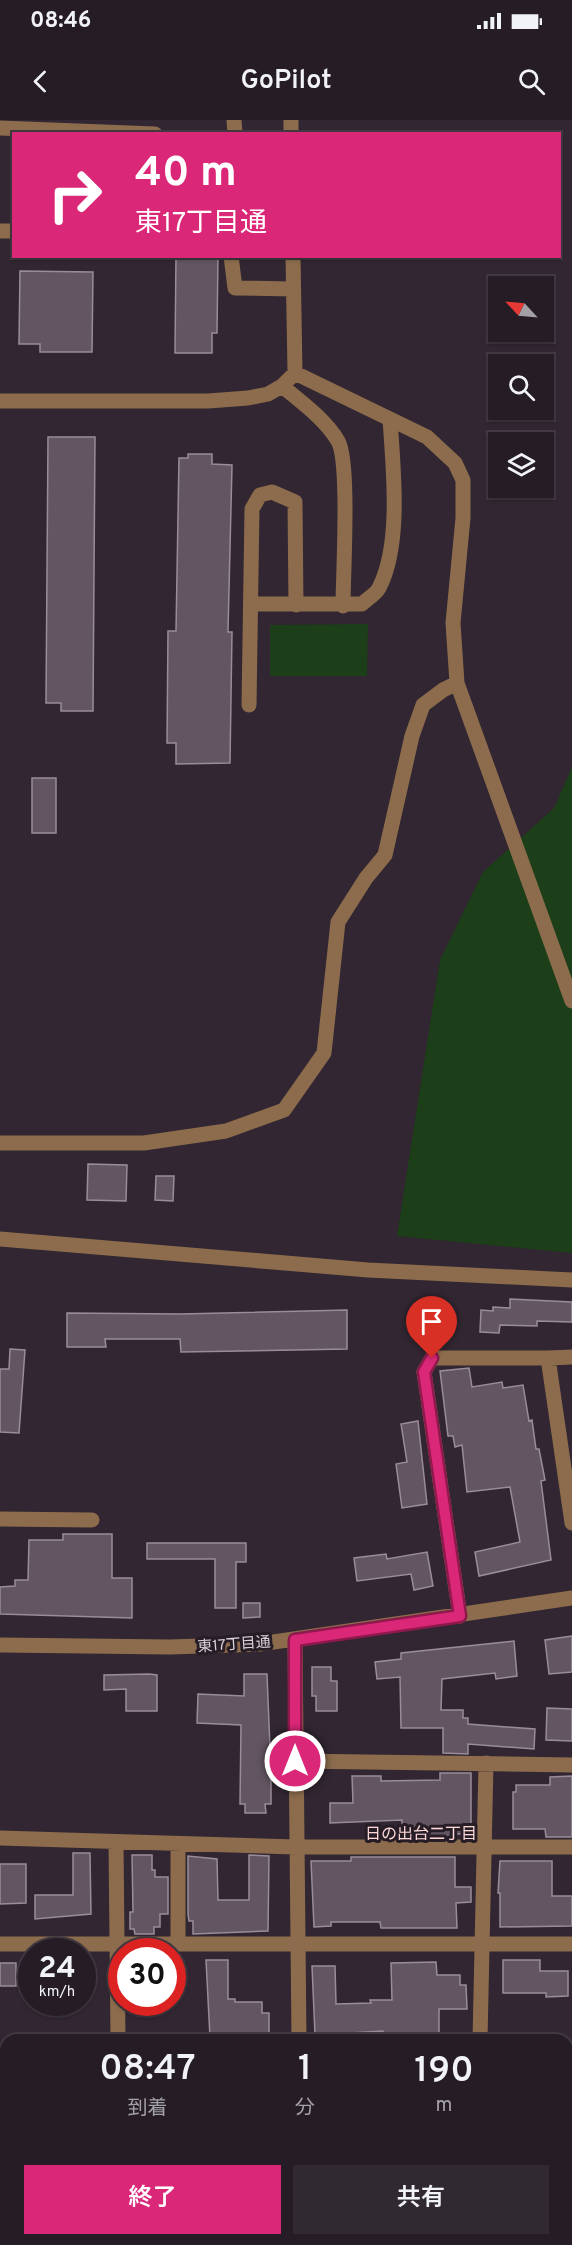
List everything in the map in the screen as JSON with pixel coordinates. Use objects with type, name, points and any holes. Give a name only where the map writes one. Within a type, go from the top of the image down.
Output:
[{"type":"street","points":[[0,128],[103,132]]},
{"type":"street","points":[[231,258],[235,288],[293,289]]},
{"type":"street","points":[[0,401],[207,401],[268,394],[282,386],[294,373],[293,258]]},
{"type":"street","points":[[294,373],[427,436],[455,463],[463,480],[463,518],[453,623],[457,683],[572,1001]]},
{"type":"street","points":[[282,386],[318,418],[339,442],[344,468],[343,606]]},
{"type":"street","points":[[251,604],[343,606],[362,604],[378,590],[388,557],[395,500],[390,419]]},
{"type":"street","points":[[249,705],[252,509],[260,495],[272,492],[295,502],[296,605]]},
{"type":"street","points":[[0,1143],[144,1143],[226,1131],[284,1110],[324,1053],[338,922],[366,878],[385,855],[412,735],[423,705],[457,683]]},
{"type":"street","points":[[0,1239],[369,1270],[572,1280]]},
{"type":"street","points":[[460,1616],[424,1372],[432,1358],[572,1357]]},
{"type":"street","points":[[548,1358],[572,1522]]},
{"type":"street","points":[[0,1519],[92,1520]]},
{"type":"street","name":"東17丁目通","points":[[0,1645],[170,1647],[295,1640],[572,1598]]},
{"type":"street","points":[[295,1640],[299,2034]]},
{"type":"street","points":[[295,1761],[572,1765]]},
{"type":"street","points":[[480,2034],[486,1763]]},
{"type":"street","points":[[0,1838],[296,1847],[572,1847]]},
{"type":"street","points":[[116,1842],[117,1938]]},
{"type":"street","points":[[178,1844],[178,1938]]},
{"type":"street","points":[[0,1944],[108,1943]]},
{"type":"street","points":[[186,1944],[572,1944]]},
{"type":"street","points":[[117,2016],[117,2034]]},
{"type":"green space","points":[[368,624],[367,676],[270,676],[270,625]]},
{"type":"green space","points":[[572,767],[572,1253],[397,1236],[440,960],[483,872],[554,808]]},
{"type":"building","points":[[176,258],[218,258],[217,333],[212,333],[212,353],[175,353]]},
{"type":"building","points":[[20,271],[93,272],[92,352],[40,352],[40,344],[19,344]]},
{"type":"building","points":[[48,437],[95,437],[93,711],[61,711],[61,703],[46,703]]},
{"type":"building","points":[[188,454],[212,454],[212,464],[232,465],[228,632],[232,632],[230,763],[176,764],[176,743],[167,743],[168,631],[176,631],[179,458],[188,458]]},
{"type":"building","points":[[32,778],[56,778],[56,833],[32,833]]},
{"type":"building","points":[[88,1164],[127,1165],[126,1201],[87,1200]]},
{"type":"building","points":[[156,1176],[174,1176],[173,1201],[155,1200]]},
{"type":"building","points":[[510,1299],[572,1302],[572,1322],[537,1321],[537,1326],[500,1325],[499,1333],[480,1332],[481,1310],[493,1311],[493,1307],[510,1308]]},
{"type":"building","points":[[347,1310],[347,1349],[181,1352],[180,1339],[105,1339],[106,1347],[67,1347],[67,1313],[180,1314]]},
{"type":"building","points":[[10,1349],[25,1350],[19,1433],[0,1432],[0,1369],[9,1369]]},
{"type":"building","points":[[469,1368],[472,1387],[502,1382],[503,1388],[523,1385],[529,1421],[532,1420],[536,1449],[539,1449],[545,1480],[541,1481],[551,1560],[479,1576],[475,1552],[520,1542],[510,1487],[467,1492],[462,1445],[455,1447],[453,1436],[448,1436],[440,1371]]},
{"type":"building","points":[[418,1421],[427,1504],[402,1508],[396,1464],[407,1462],[401,1424]]},
{"type":"building","points":[[63,1534],[112,1534],[112,1578],[132,1578],[132,1618],[0,1614],[0,1587],[15,1586],[15,1580],[28,1580],[29,1540],[63,1540]]},
{"type":"building","points":[[147,1543],[246,1543],[246,1562],[236,1562],[236,1608],[215,1608],[215,1559],[147,1559]]},
{"type":"building","points":[[427,1552],[433,1586],[414,1590],[411,1574],[357,1581],[354,1558],[386,1554],[387,1559]]},
{"type":"building","points":[[243,1603],[260,1603],[260,1617],[243,1618]]},
{"type":"building","points":[[572,1636],[572,1672],[549,1674],[545,1640]]},
{"type":"building","points":[[514,1641],[517,1676],[496,1679],[495,1673],[442,1679],[441,1710],[463,1710],[463,1718],[468,1718],[468,1724],[535,1729],[534,1749],[468,1744],[468,1754],[443,1753],[443,1728],[401,1728],[400,1677],[377,1679],[375,1662],[401,1659],[401,1653]]},
{"type":"building","points":[[312,1667],[331,1667],[331,1681],[337,1681],[337,1711],[316,1711],[316,1696],[312,1696]]},
{"type":"building","points":[[244,1674],[267,1674],[271,1804],[265,1804],[266,1813],[245,1813],[245,1804],[240,1804],[241,1725],[197,1723],[198,1694],[244,1696]]},
{"type":"building","points":[[104,1675],[157,1675],[157,1711],[126,1711],[126,1689],[104,1690]]},
{"type":"building","points":[[547,1708],[572,1709],[572,1741],[546,1740]]},
{"type":"building","points":[[440,1773],[471,1773],[471,1834],[455,1834],[455,1837],[402,1837],[402,1820],[330,1823],[330,1803],[353,1803],[352,1776],[381,1776],[381,1781],[440,1780]]},
{"type":"building","points":[[572,1776],[572,1837],[546,1837],[545,1829],[513,1829],[513,1792],[516,1792],[516,1785],[550,1785],[550,1777]]},
{"type":"building","points":[[73,1853],[90,1853],[91,1914],[35,1919],[35,1895],[73,1895]]},
{"type":"building","points":[[132,1855],[152,1855],[152,1870],[155,1870],[155,1877],[168,1877],[168,1914],[160,1914],[160,1927],[154,1927],[154,1934],[135,1934],[134,1929],[130,1929],[130,1912],[133,1912]]},
{"type":"building","points":[[249,1855],[269,1856],[268,1931],[193,1934],[193,1921],[189,1921],[188,1914],[188,1856],[217,1859],[218,1900],[249,1900]]},
{"type":"building","points":[[351,1857],[455,1857],[455,1887],[471,1887],[471,1902],[456,1903],[457,1928],[381,1928],[380,1922],[331,1922],[331,1926],[314,1927],[311,1861],[351,1861]]},
{"type":"building","points":[[500,1861],[552,1861],[552,1896],[572,1896],[572,1926],[500,1927],[500,1893],[498,1893]]},
{"type":"building","points":[[0,1864],[26,1864],[26,1903],[0,1904]]},
{"type":"building","points":[[206,1960],[228,1960],[228,1999],[235,1999],[235,2002],[262,2002],[262,2013],[269,2013],[269,2034],[210,2034]]},
{"type":"building","points":[[503,1960],[540,1960],[540,1971],[568,1971],[568,1996],[546,1997],[546,1993],[503,1993]]},
{"type":"building","points":[[436,1962],[437,1975],[460,1975],[460,1985],[466,1985],[467,2009],[439,2009],[439,2033],[383,2034],[383,2031],[315,2034],[312,1966],[335,1966],[336,2004],[371,2003],[370,2000],[392,2000],[391,1963]]},
{"type":"building","points":[[0,1963],[16,1963],[16,1986],[0,1986]]},
{"type":"district","name":"日の出台二丁目","points":[[421,1833]]},
{"type":"route","points":[[295,1761],[295,1640],[460,1616],[424,1372],[432,1358]]}]
